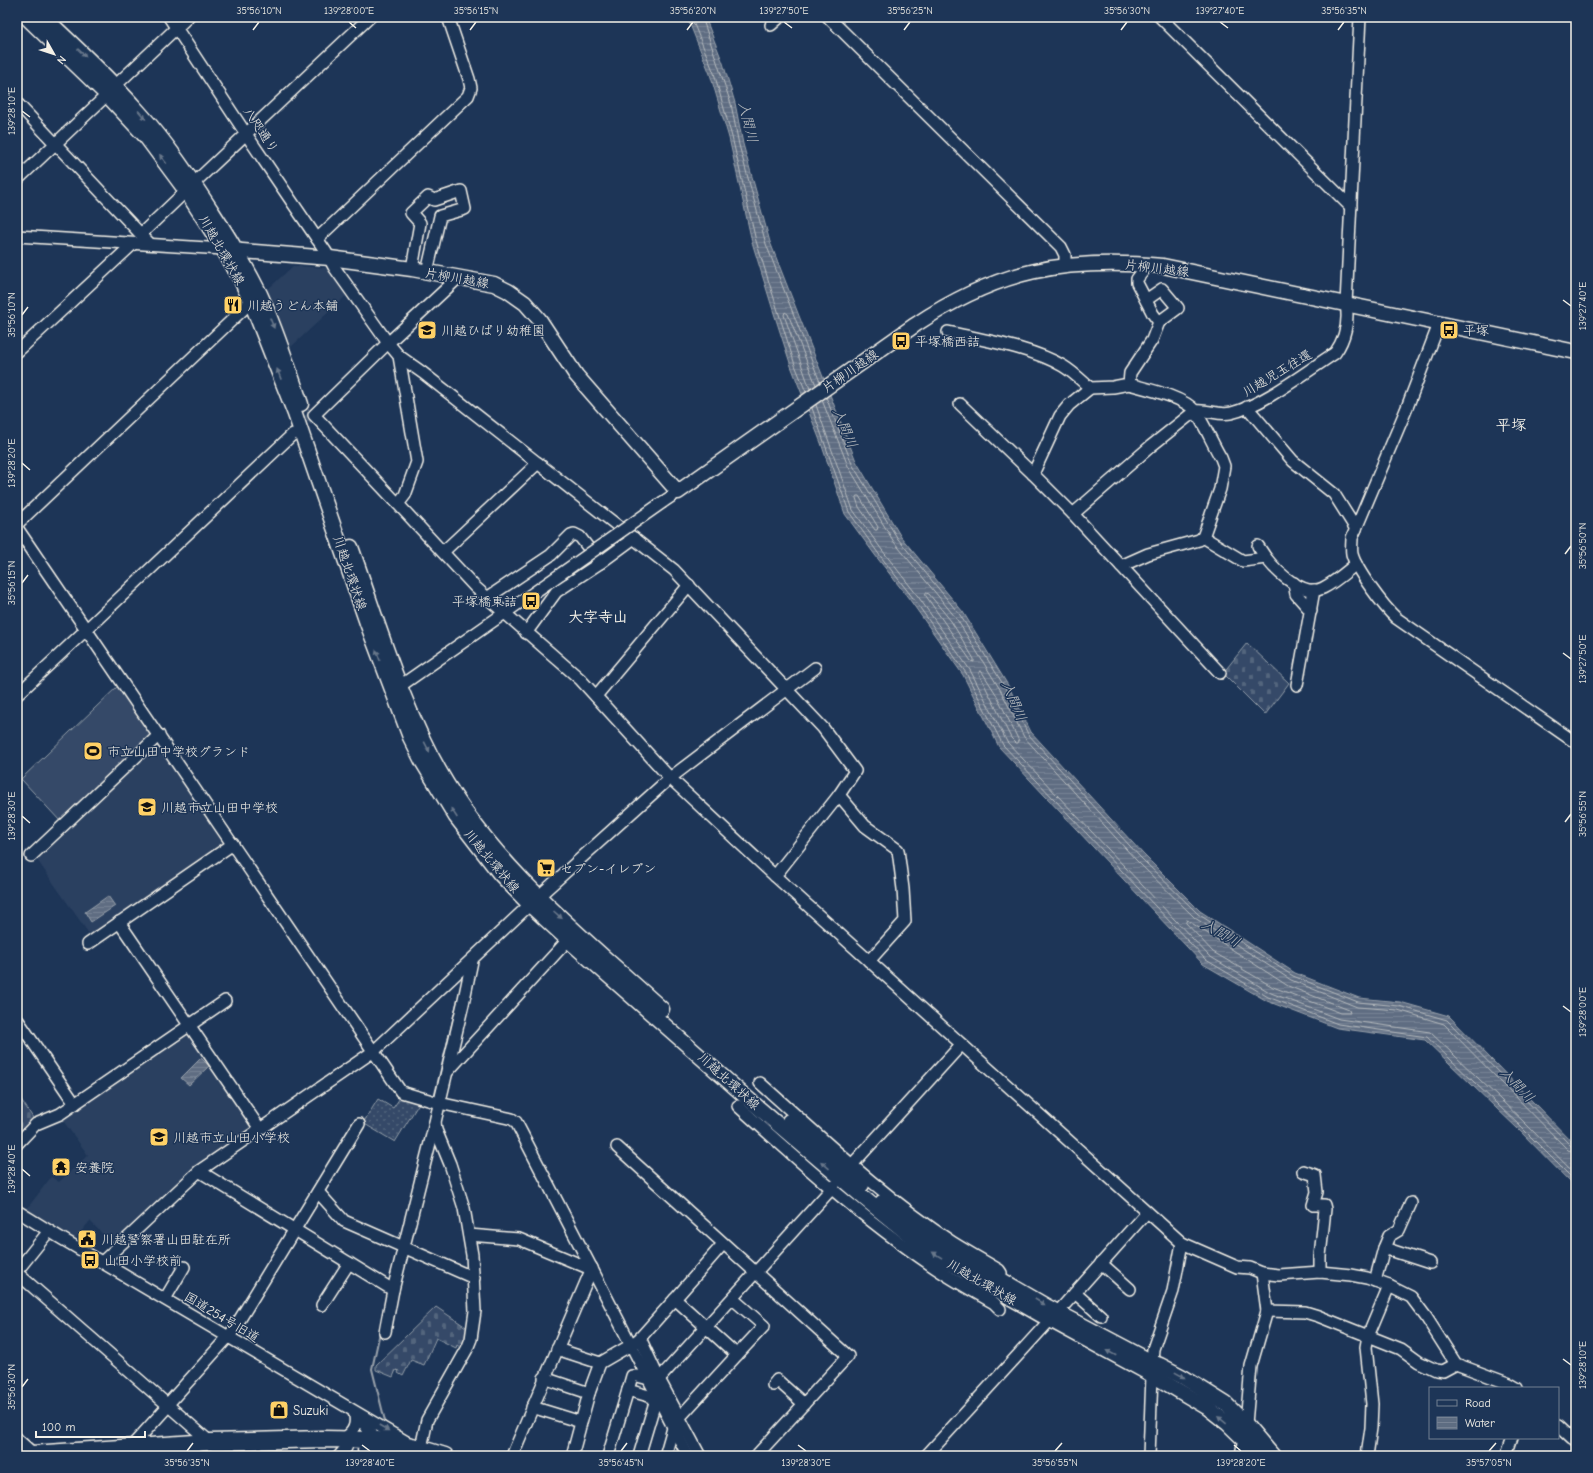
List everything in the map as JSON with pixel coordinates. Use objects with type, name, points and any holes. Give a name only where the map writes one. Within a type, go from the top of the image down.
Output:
[{"type":"highway","points":[[17,1454],[121,1454],[272,1447],[412,1450],[445,1456]]},
{"type":"main road","name":"川越北環状線","points":[[26,17],[111,90]]},
{"type":"main road","name":"川越北環状線","points":[[44,17],[111,90],[146,137],[190,187],[260,296],[276,334],[396,689],[410,736],[422,761],[448,805],[487,859],[512,888],[534,901],[880,1200],[938,1243],[989,1286]]},
{"type":"main road","name":"川越北環状線","points":[[230,250],[295,414],[367,623],[396,689]]},
{"type":"main road","name":"片柳川越線","points":[[230,250],[330,258],[412,269],[494,284],[508,291],[525,303],[539,319],[576,375],[684,488],[930,315],[976,290],[1004,279],[1025,272],[1065,265],[1092,263],[1146,264],[1163,266],[1576,352]]},
{"type":"main road","name":"川越北環状線","points":[[534,901],[568,940],[746,1097],[865,1199],[923,1246],[989,1286],[1054,1316],[1152,1369],[1227,1423],[1261,1456]]},
{"type":"main road","name":"川越北環状線","points":[[1152,1369],[1160,1365],[1226,1404],[1274,1456]]},
{"type":"street","name":"八咫通り","points":[[169,17],[330,258],[388,343],[399,356],[538,462],[674,570],[823,728],[855,771],[839,795]]},
{"type":"street","points":[[17,180],[188,17]]},
{"type":"street","points":[[141,234],[370,17]]},
{"type":"street","points":[[318,239],[468,96],[471,88],[469,79],[448,17]]},
{"type":"street","points":[[771,25],[780,17]]},
{"type":"street","points":[[828,17],[1061,247],[1064,254],[1065,265]]},
{"type":"street","points":[[1160,17],[1350,207]]},
{"type":"street","name":"川越児玉往還","points":[[1195,411],[1220,415],[1231,413],[1247,407],[1275,392],[1335,353],[1341,345],[1348,314],[1346,304],[1360,17]]},
{"type":"street","points":[[17,103],[150,244]]},
{"type":"street","points":[[412,269],[420,223],[411,214],[428,197],[434,200],[461,192],[464,209],[440,216],[427,272]]},
{"type":"street","points":[[17,236],[230,250]]},
{"type":"street","points":[[17,352],[133,244]]},
{"type":"street","points":[[1146,264],[1144,270],[1137,279],[1137,283],[1153,314],[1159,322]]},
{"type":"street","points":[[459,277],[314,415],[443,552],[504,614],[565,665],[596,696],[670,778],[775,876],[961,1045],[1182,1243],[1237,1267],[1250,1268],[1262,1273],[1279,1274],[1320,1272],[1350,1275],[1389,1286],[1411,1298],[1426,1317],[1456,1364],[1515,1387]]},
{"type":"street","points":[[1129,384],[1130,372],[1152,340],[1159,322],[1178,308],[1162,289],[1146,300]]},
{"type":"street","points":[[17,524],[251,302]]},
{"type":"street","points":[[1439,324],[1403,417],[1352,538],[1352,553],[1356,564],[1388,611],[1396,618],[1576,743]]},
{"type":"street","points":[[948,332],[1004,345],[1052,360],[1071,371],[1090,388]]},
{"type":"street","points":[[398,504],[404,495],[417,462],[399,356]]},
{"type":"street","points":[[1034,474],[1060,416],[1068,405],[1090,388],[1112,387],[1129,384],[1181,401],[1195,411],[1224,466],[1220,489],[1203,537],[1199,540],[1148,554],[1120,566]]},
{"type":"street","points":[[960,404],[1034,474],[1073,514],[1220,673]]},
{"type":"street","points":[[1247,407],[1293,461],[1334,494],[1356,529]]},
{"type":"street","points":[[1073,514],[1151,446],[1195,411]]},
{"type":"street","points":[[17,695],[293,434]]},
{"type":"street","points":[[443,552],[538,462]]},
{"type":"street","points":[[396,689],[684,488]]},
{"type":"street","points":[[17,528],[401,1092],[512,1119],[516,1122],[591,1268],[635,1342],[654,1381],[679,1418],[700,1456]]},
{"type":"street","points":[[487,598],[551,555],[571,535],[574,534],[580,537],[600,563]]},
{"type":"street","points":[[1203,537],[1243,561],[1246,562],[1266,558]]},
{"type":"street","points":[[526,633],[556,592],[600,563],[634,538]]},
{"type":"street","points":[[1258,546],[1266,558],[1282,576],[1301,587],[1314,590],[1322,589],[1356,564]]},
{"type":"street","points":[[1294,583],[1296,594],[1311,611]]},
{"type":"street","points":[[596,696],[689,585]]},
{"type":"street","points":[[1297,685],[1314,590]]},
{"type":"street","points":[[102,1262],[199,1171],[374,1051],[534,901],[670,778],[815,668]]},
{"type":"street","points":[[31,856],[159,735]]},
{"type":"street","points":[[775,876],[839,795],[865,826],[898,850],[905,921],[869,961]]},
{"type":"street","points":[[88,944],[233,844]]},
{"type":"street","points":[[119,922],[260,1129]]},
{"type":"street","points":[[448,1071],[568,940]]},
{"type":"street","points":[[385,1332],[403,1248],[435,1122],[438,1100],[448,1071],[472,960]]},
{"type":"street","points":[[17,1144],[36,1124],[60,1114],[226,1001]]},
{"type":"street","points":[[17,1019],[75,1104]]},
{"type":"street","points":[[851,1166],[961,1045]]},
{"type":"street","points":[[760,1084],[851,1166],[946,1237],[999,1270],[1001,1273],[989,1286]]},
{"type":"street","points":[[738,1106],[833,1187],[931,1265],[989,1286]]},
{"type":"street","points":[[412,1450],[427,1420],[461,1361],[471,1339],[475,1311],[470,1235],[464,1208],[450,1164],[436,1130],[435,1122]]},
{"type":"street","points":[[121,1454],[229,1337],[360,1124]]},
{"type":"street","points":[[617,1147],[848,1356],[756,1456]]},
{"type":"street","points":[[199,1171],[393,1290]]},
{"type":"street","points":[[1303,1171],[1315,1175],[1316,1178],[1317,1192],[1313,1205],[1324,1205],[1320,1272]]},
{"type":"street","points":[[654,1381],[733,1299],[833,1187]]},
{"type":"street","points":[[318,1192],[344,1221],[474,1278]]},
{"type":"street","points":[[1375,1281],[1384,1248],[1389,1236],[1399,1230],[1411,1203]]},
{"type":"street","name":"国道254号旧道","points":[[17,1211],[354,1412],[388,1430],[412,1450]]},
{"type":"street","points":[[926,1456],[1075,1293],[1146,1212]]},
{"type":"street","points":[[49,1231],[17,1272],[217,1449]]},
{"type":"street","points":[[470,1235],[519,1239],[591,1268]]},
{"type":"street","points":[[1149,1456],[1153,1349],[1173,1291],[1182,1243]]},
{"type":"street","points":[[572,1456],[589,1393],[600,1363],[635,1342],[675,1300],[723,1244]]},
{"type":"street","points":[[1384,1248],[1430,1263]]},
{"type":"street","points":[[322,1305],[349,1263]]},
{"type":"street","points":[[1101,1263],[1130,1289]]},
{"type":"street","points":[[165,1299],[184,1267]]},
{"type":"street","points":[[512,1456],[591,1268]]},
{"type":"street","points":[[1241,1456],[1246,1424],[1251,1366],[1267,1311],[1262,1273]]},
{"type":"street","points":[[989,1286],[994,1303],[1000,1309]]},
{"type":"street","points":[[1367,1456],[1371,1428],[1372,1404],[1367,1359],[1368,1336],[1389,1286]]},
{"type":"street","points":[[1075,1293],[1101,1316]]},
{"type":"street","points":[[679,1418],[764,1326],[733,1299]]},
{"type":"street","points":[[675,1300],[737,1356]]},
{"type":"street","points":[[1267,1311],[1305,1312],[1401,1349],[1419,1362],[1436,1370],[1444,1371],[1456,1364]]},
{"type":"street","points":[[557,1349],[600,1363]]},
{"type":"street","points":[[608,1456],[632,1376],[654,1381]]},
{"type":"street","points":[[544,1378],[589,1393]]},
{"type":"street","points":[[773,1385],[777,1380],[804,1404]]},
{"type":"street","points":[[654,1381],[657,1399],[688,1456]]},
{"type":"street","points":[[628,1390],[657,1399]]},
{"type":"street","points":[[639,1456],[657,1399]]},
{"type":"street","points":[[532,1407],[581,1422]]},
{"type":"street","points":[[343,1448],[348,1436],[355,1427],[356,1419],[354,1412]]},
{"type":"street","points":[[354,1412],[383,1449]]},
{"type":"street","points":[[1559,1427],[1576,1441]]},
{"type":"street","points":[[665,1456],[673,1428]]},
{"type":"street","points":[[17,1439],[35,1455]]},
{"type":"street","points":[[1506,1456],[1512,1439]]},
{"type":"shaded area","points":[[293,266],[331,268],[349,293],[291,347],[266,291]]},
{"type":"shaded area","name":"川越市立山田中学校","points":[[158,741],[228,842],[93,936],[90,935],[35,857]]},
{"type":"shaded area","name":"川越市立山田小学校","points":[[187,1032],[190,1032],[256,1127],[115,1247],[90,1221],[75,1239],[26,1210],[51,1177],[59,1182],[88,1155],[61,1118]]},
{"type":"green space","points":[[1247,643],[1289,683],[1265,715],[1223,673]]},
{"type":"green space","name":"市立山田中学校グランド","points":[[119,685],[155,733],[61,822],[21,779]]},
{"type":"green space","points":[[17,1093],[35,1121],[17,1140]]},
{"type":"green space","points":[[402,1095],[421,1100],[395,1142],[363,1123],[378,1099],[393,1108]]},
{"type":"green space","points":[[436,1307],[469,1329],[463,1349],[457,1345],[456,1348],[436,1338],[424,1365],[411,1360],[403,1376],[396,1370],[393,1377],[376,1370],[376,1365]]},
{"type":"water","name":"入間川","points":[[687,17],[705,17],[723,63],[735,103],[743,144],[770,242],[856,461],[901,537],[963,612],[1009,687],[1031,732],[1143,854],[1200,911],[1295,973],[1359,998],[1400,1002],[1449,1016],[1576,1146],[1576,1188],[1518,1129],[1425,1040],[1337,1028],[1267,1001],[1203,964],[999,747],[963,675],[910,600],[845,514],[821,443],[791,366],[772,307],[752,242],[729,138],[710,74]]},
{"type":"water","points":[[108,896],[115,906],[91,922],[85,912]]},
{"type":"water","points":[[201,1058],[209,1066],[189,1085],[181,1078]]},
{"type":"waterway","points":[[434,1098],[458,999]]},
{"type":"waterway","points":[[424,1145],[433,1106]]},
{"type":"waterway","points":[[380,1332],[372,1369],[385,1421]]},
{"type":"tunnel","points":[[295,432],[314,415]]},
{"type":"place","name":"川越うどん本舗","points":[[233,305]]},
{"type":"place","name":"川越ひばり幼稚園","points":[[427,330]]},
{"type":"place","name":"平塚","points":[[1449,330]]},
{"type":"place","name":"平塚橋西詰","points":[[901,341]]},
{"type":"place","name":"平塚橋東詰","points":[[531,601]]},
{"type":"place","name":"市立山田中学校グランド","points":[[93,751]]},
{"type":"place","name":"川越市立山田中学校","points":[[147,807]]},
{"type":"place","name":"セブン-イレブン","points":[[546,868]]},
{"type":"place","name":"川越市立山田小学校","points":[[159,1137]]},
{"type":"place","name":"安養院","points":[[61,1167]]},
{"type":"place","name":"川越警察署山田駐在所","points":[[87,1239]]},
{"type":"place","name":"山田小学校前","points":[[90,1260]]},
{"type":"place","name":"Suzuki","points":[[279,1410]]},
{"type":"district","name":"平塚","points":[[1511,425]]},
{"type":"district","name":"大字寺山","points":[[598,617]]}]
